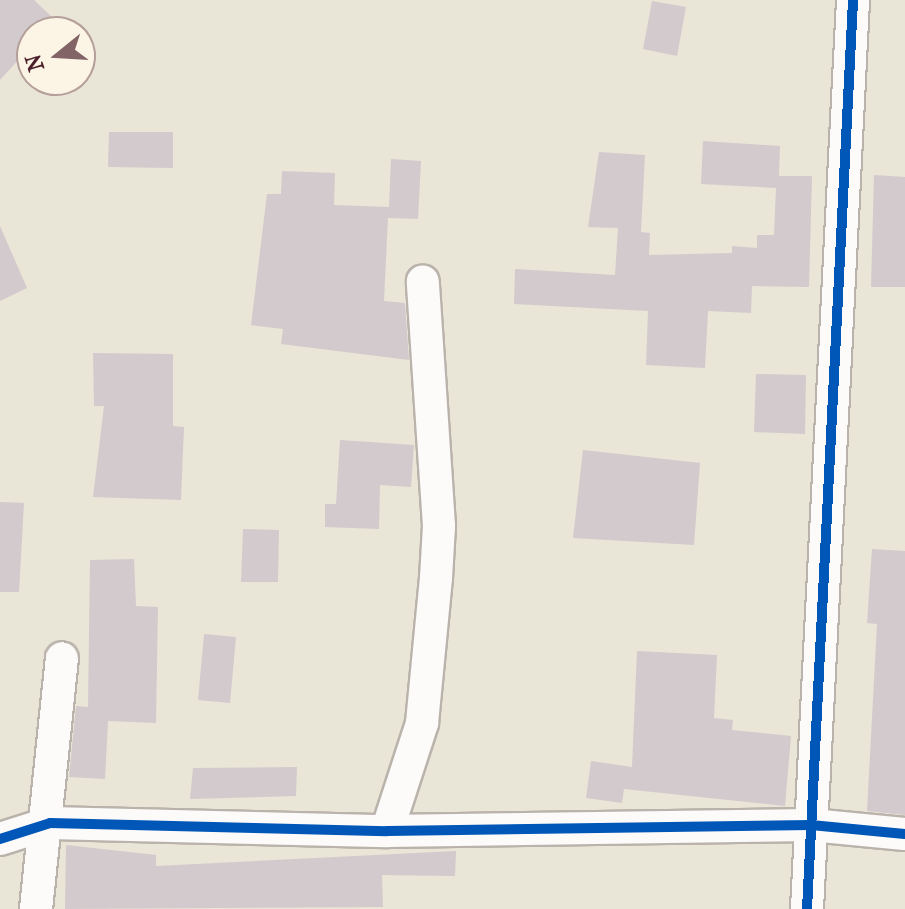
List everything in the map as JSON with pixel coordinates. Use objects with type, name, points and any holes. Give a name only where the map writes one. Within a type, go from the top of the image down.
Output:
[{"type":"street","points":[[807,909],[853,0]]},
{"type":"street","points":[[387,831],[422,723],[439,539],[423,282]]},
{"type":"street","points":[[36,909],[50,823],[62,658]]},
{"type":"street","points":[[0,839],[50,823],[387,831],[811,825],[905,834]]},
{"type":"building","points":[[0,0],[34,0],[51,16],[16,16],[16,62],[0,80]]},
{"type":"building","points":[[652,1],[686,7],[677,56],[643,49]]},
{"type":"building","points":[[109,132],[173,132],[173,168],[108,167]]},
{"type":"building","points":[[703,141],[780,146],[779,176],[812,176],[809,287],[752,286],[751,313],[708,311],[705,368],[646,365],[648,311],[514,304],[515,269],[615,275],[618,228],[588,227],[599,152],[645,155],[641,232],[650,233],[649,255],[732,253],[732,246],[757,248],[757,235],[774,235],[776,188],[701,184]]},
{"type":"building","points":[[391,159],[421,161],[418,219],[388,218],[384,301],[405,303],[409,360],[281,344],[283,329],[251,325],[267,194],[281,194],[282,171],[335,173],[334,205],[389,207]]},
{"type":"building","points":[[874,175],[905,177],[905,287],[871,287]]},
{"type":"building","points":[[0,226],[27,288],[0,301]]},
{"type":"building","points":[[93,353],[173,354],[173,426],[184,427],[181,500],[93,497],[104,406],[94,406]]},
{"type":"building","points":[[756,374],[806,375],[805,434],[754,432]]},
{"type":"building","points":[[340,440],[414,445],[411,487],[380,485],[379,529],[325,527],[325,504],[336,504]]},
{"type":"building","points":[[583,450],[700,463],[694,545],[573,538]]},
{"type":"building","points":[[0,502],[24,503],[19,592],[0,592]]},
{"type":"building","points":[[243,529],[279,530],[278,582],[241,582]]},
{"type":"building","points":[[872,549],[905,551],[905,815],[867,811],[877,624],[867,623]]},
{"type":"building","points":[[134,559],[136,606],[158,607],[156,723],[108,721],[105,779],[69,777],[76,706],[88,707],[90,560]]},
{"type":"building","points":[[204,634],[236,637],[230,703],[198,700]]},
{"type":"building","points":[[637,651],[717,655],[714,718],[733,720],[732,730],[791,736],[785,806],[624,789],[622,803],[586,798],[591,761],[632,767]]},
{"type":"building","points":[[297,767],[296,796],[190,799],[193,768]]},
{"type":"building","points":[[66,845],[156,855],[156,866],[456,851],[455,876],[382,875],[383,907],[65,909]]},
{"type":"cycle path","points":[[807,909],[853,0]]},
{"type":"cycle path","points":[[0,839],[50,823],[387,831],[811,825],[905,834]]}]
